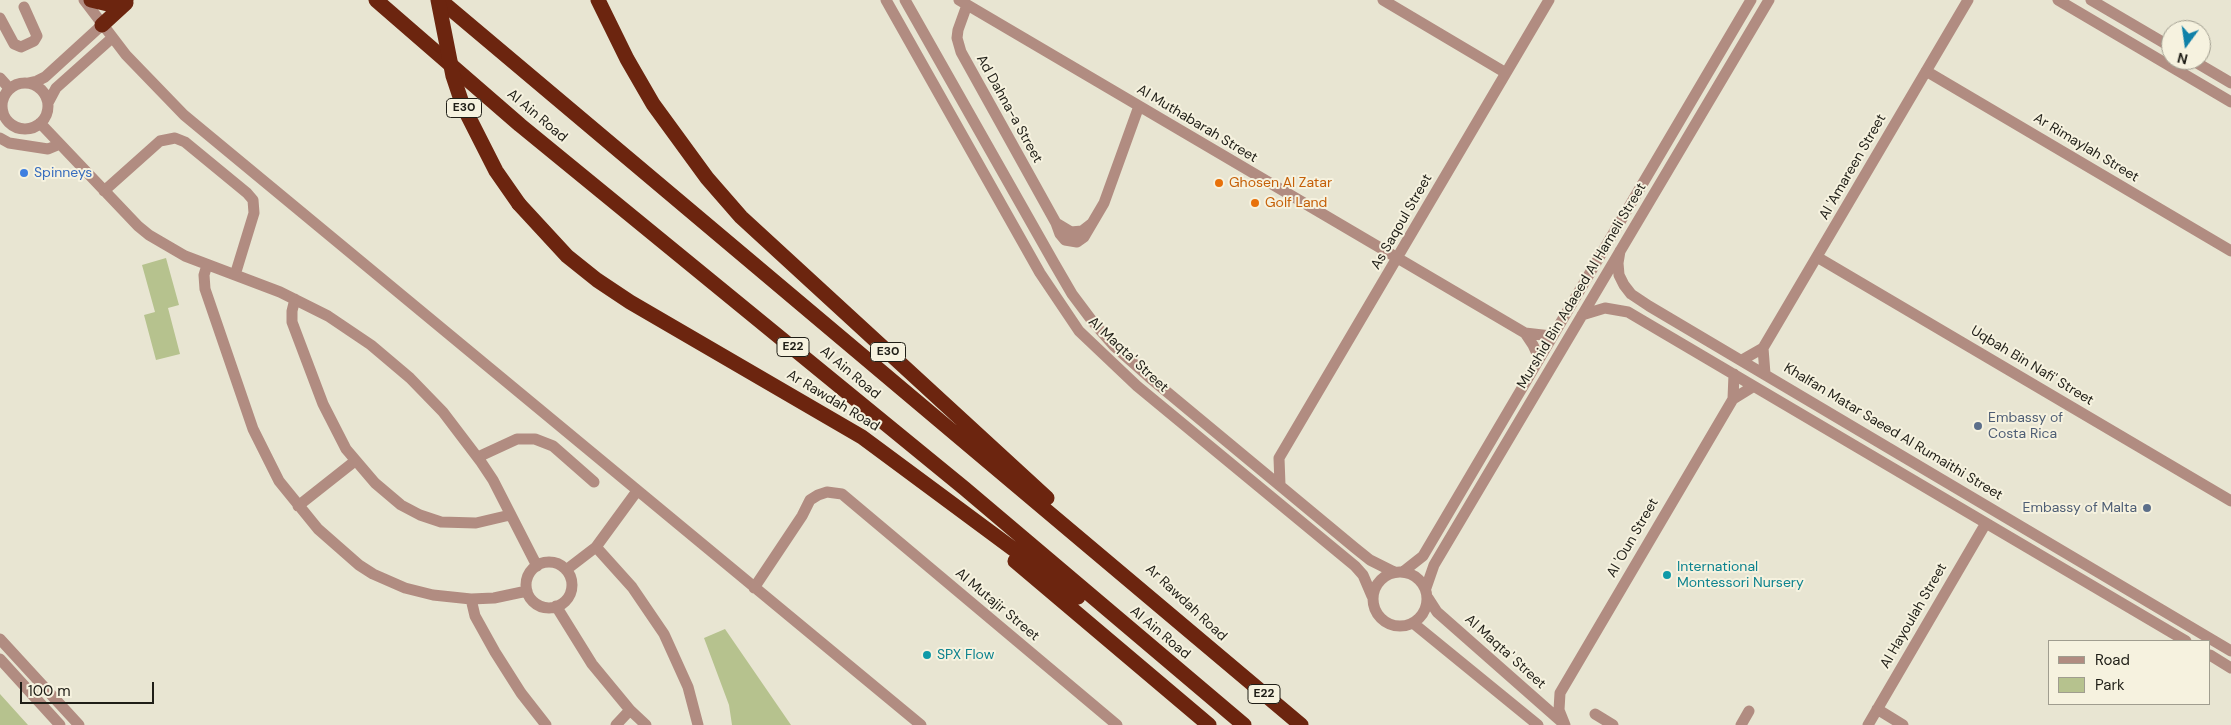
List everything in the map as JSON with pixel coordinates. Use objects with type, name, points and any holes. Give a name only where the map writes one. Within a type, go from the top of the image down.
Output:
[{"type":"highway","points":[[91,0],[112,5],[128,0]]},
{"type":"highway","points":[[102,25],[128,0]]},
{"type":"highway","name":"Al Ain Road","points":[[376,0],[520,125],[956,482],[1209,696]]},
{"type":"highway","name":"Al Ain Road","points":[[439,0],[1227,662]]},
{"type":"highway","name":"Ar Rawdah Road","points":[[439,0],[451,66],[463,106],[496,170],[519,204],[567,256],[622,297],[807,403],[862,437],[1209,696]]},
{"type":"highway","name":"Ar Rawdah Road","points":[[598,0],[627,59],[653,104],[701,171],[740,217],[1227,662]]},
{"type":"highway","points":[[902,465],[1209,725]]},
{"type":"highway","name":"E22","points":[[1227,662],[1301,725]]},
{"type":"highway","name":"E22","points":[[1209,696],[1244,725]]},
{"type":"street","points":[[84,0],[112,38],[184,115],[921,725]]},
{"type":"street","name":"Al Maqta' Street","points":[[886,0],[1040,273],[1079,331],[1137,386],[1355,566],[1363,575],[1372,596]]},
{"type":"street","name":"Al Maqta' Street","points":[[905,0],[914,5],[979,131],[1072,294],[1093,322],[1114,346],[1149,377],[1370,560],[1399,572]]},
{"type":"street","points":[[1382,0],[1506,73]]},
{"type":"street","name":"As Saqoul Street","points":[[1279,458],[1549,0]]},
{"type":"street","name":"Murshid Bin Adaeed Al Hameli Street","points":[[1399,572],[1423,556],[1551,336],[1752,0]]},
{"type":"street","name":"Murshid Bin Adaeed Al Hameli Street","points":[[1427,593],[1434,565],[1769,0]]},
{"type":"street","name":"Al 'Amareen Street","points":[[1742,360],[1763,348],[1968,0]]},
{"type":"street","points":[[2058,0],[2231,102]]},
{"type":"street","points":[[2091,0],[2161,41]]},
{"type":"street","name":"Al Muthabarah Street","points":[[963,3],[1525,333],[1551,336]]},
{"type":"street","name":"Ad Dahna-a Street","points":[[963,3],[957,38],[961,52],[1062,237],[1073,242],[1084,237],[1109,192],[1139,106]]},
{"type":"street","points":[[0,18],[14,44],[21,47],[34,41],[36,36],[24,7]]},
{"type":"street","points":[[102,25],[41,79],[10,88],[1,100],[5,118],[15,126],[28,128],[40,123],[56,88],[112,38]]},
{"type":"street","points":[[74,50],[78,59],[85,62]]},
{"type":"street","points":[[2209,70],[2231,83]]},
{"type":"street","name":"Ar Rimaylah Street","points":[[1926,71],[2231,251]]},
{"type":"street","points":[[0,78],[10,88]]},
{"type":"street","points":[[28,83],[39,88],[46,97],[48,104]]},
{"type":"street","points":[[40,123],[138,226],[149,235],[174,251],[235,274],[295,300],[350,330],[391,361],[443,412],[478,457],[536,566]]},
{"type":"street","points":[[17,144],[26,134],[28,128]]},
{"type":"street","points":[[962,136],[976,136],[979,131]]},
{"type":"street","points":[[0,138],[17,144],[51,149],[60,144]]},
{"type":"street","points":[[104,191],[160,141],[176,138],[186,142],[253,200],[254,213],[235,274]]},
{"type":"street","name":"Khalfan Matar Saeed Al Rumaithi Street","points":[[1620,251],[1619,274],[1624,285],[1631,294],[1649,306],[2231,651]]},
{"type":"street","name":"Uqbah Bin Nafi' Street","points":[[1817,257],[2231,502]]},
{"type":"street","points":[[207,265],[204,275],[205,289],[239,393],[270,464],[279,481],[298,506],[332,543],[373,574],[418,592],[471,599],[494,598],[527,591]]},
{"type":"street","points":[[295,300],[292,317],[296,334],[329,418],[346,449],[375,483],[401,505],[430,519],[451,523],[476,524],[510,515]]},
{"type":"street","points":[[1642,320],[1649,306]]},
{"type":"street","points":[[1582,316],[1593,310],[1617,309],[1628,312],[2184,640]]},
{"type":"street","points":[[1525,333],[1533,345],[1538,358]]},
{"type":"street","points":[[1763,348],[1765,374]]},
{"type":"street","name":"Al 'Oun Street","points":[[1733,399],[1734,374]]},
{"type":"street","name":"Al 'Oun Street","points":[[1560,693],[1733,399],[1754,386]]},
{"type":"street","points":[[478,457],[518,439],[535,439],[552,446],[594,482]]},
{"type":"street","points":[[1253,462],[1266,462],[1279,458],[1280,485]]},
{"type":"street","points":[[298,506],[355,461]]},
{"type":"street","points":[[566,570],[596,547],[637,491]]},
{"type":"street","name":"Al Mutajir Street","points":[[754,588],[802,516],[810,500],[827,492],[837,492],[846,496],[1116,725]]},
{"type":"street","name":"Al Hayoulah Street","points":[[1868,725],[1986,523]]},
{"type":"street","points":[[2029,548],[2037,542],[2038,535]]},
{"type":"street","points":[[596,547],[632,587],[664,634],[688,687],[698,725]]},
{"type":"street","points":[[542,563],[555,563],[566,570],[572,588],[566,599],[556,606],[538,605],[533,601],[527,591],[527,580],[536,566],[542,563]]},
{"type":"street","points":[[1399,572],[1417,577],[1427,593],[1424,612],[1413,623],[1404,626],[1394,626],[1385,622],[1378,615],[1373,606],[1372,596],[1379,580],[1399,572]]},
{"type":"street","name":"Al Maqta' Street","points":[[1427,593],[1437,612],[1565,725]]},
{"type":"street","points":[[471,599],[475,616],[495,652],[521,693],[546,725]]},
{"type":"street","points":[[556,606],[567,627],[592,664],[630,710],[646,725]]},
{"type":"street","points":[[1413,623],[1538,725]]},
{"type":"street","points":[[0,639],[79,725]]},
{"type":"street","points":[[2211,656],[2231,668]]},
{"type":"street","points":[[0,659],[60,725]]},
{"type":"street","points":[[1536,700],[1547,700],[1560,693]]},
{"type":"street","points":[[1560,693],[1559,710],[1565,725]]},
{"type":"street","points":[[616,725],[630,710]]},
{"type":"street","points":[[1877,710],[1903,725]]},
{"type":"street","points":[[1741,725],[1749,711]]},
{"type":"street","points":[[1595,714],[1613,725]]},
{"type":"green space","points":[[166,258],[179,305],[168,308],[180,354],[156,360],[144,315],[155,312],[142,265]]},
{"type":"green space","points":[[725,629],[791,725],[732,725],[729,705],[704,638]]},
{"type":"green space","points":[[0,694],[28,725],[0,725]]},
{"type":"place","name":"Spinneys","points":[[24,173]]},
{"type":"place","name":"Ghosen Al Zatar","points":[[1219,183]]},
{"type":"place","name":"Golf Land","points":[[1255,203]]},
{"type":"place","name":"Embassy of Costa Rica","points":[[1978,426]]},
{"type":"place","name":"Embassy of Malta","points":[[2147,508]]},
{"type":"place","name":"International Montessori Nursery","points":[[1667,575]]},
{"type":"place","name":"SPX Flow","points":[[927,655]]}]
